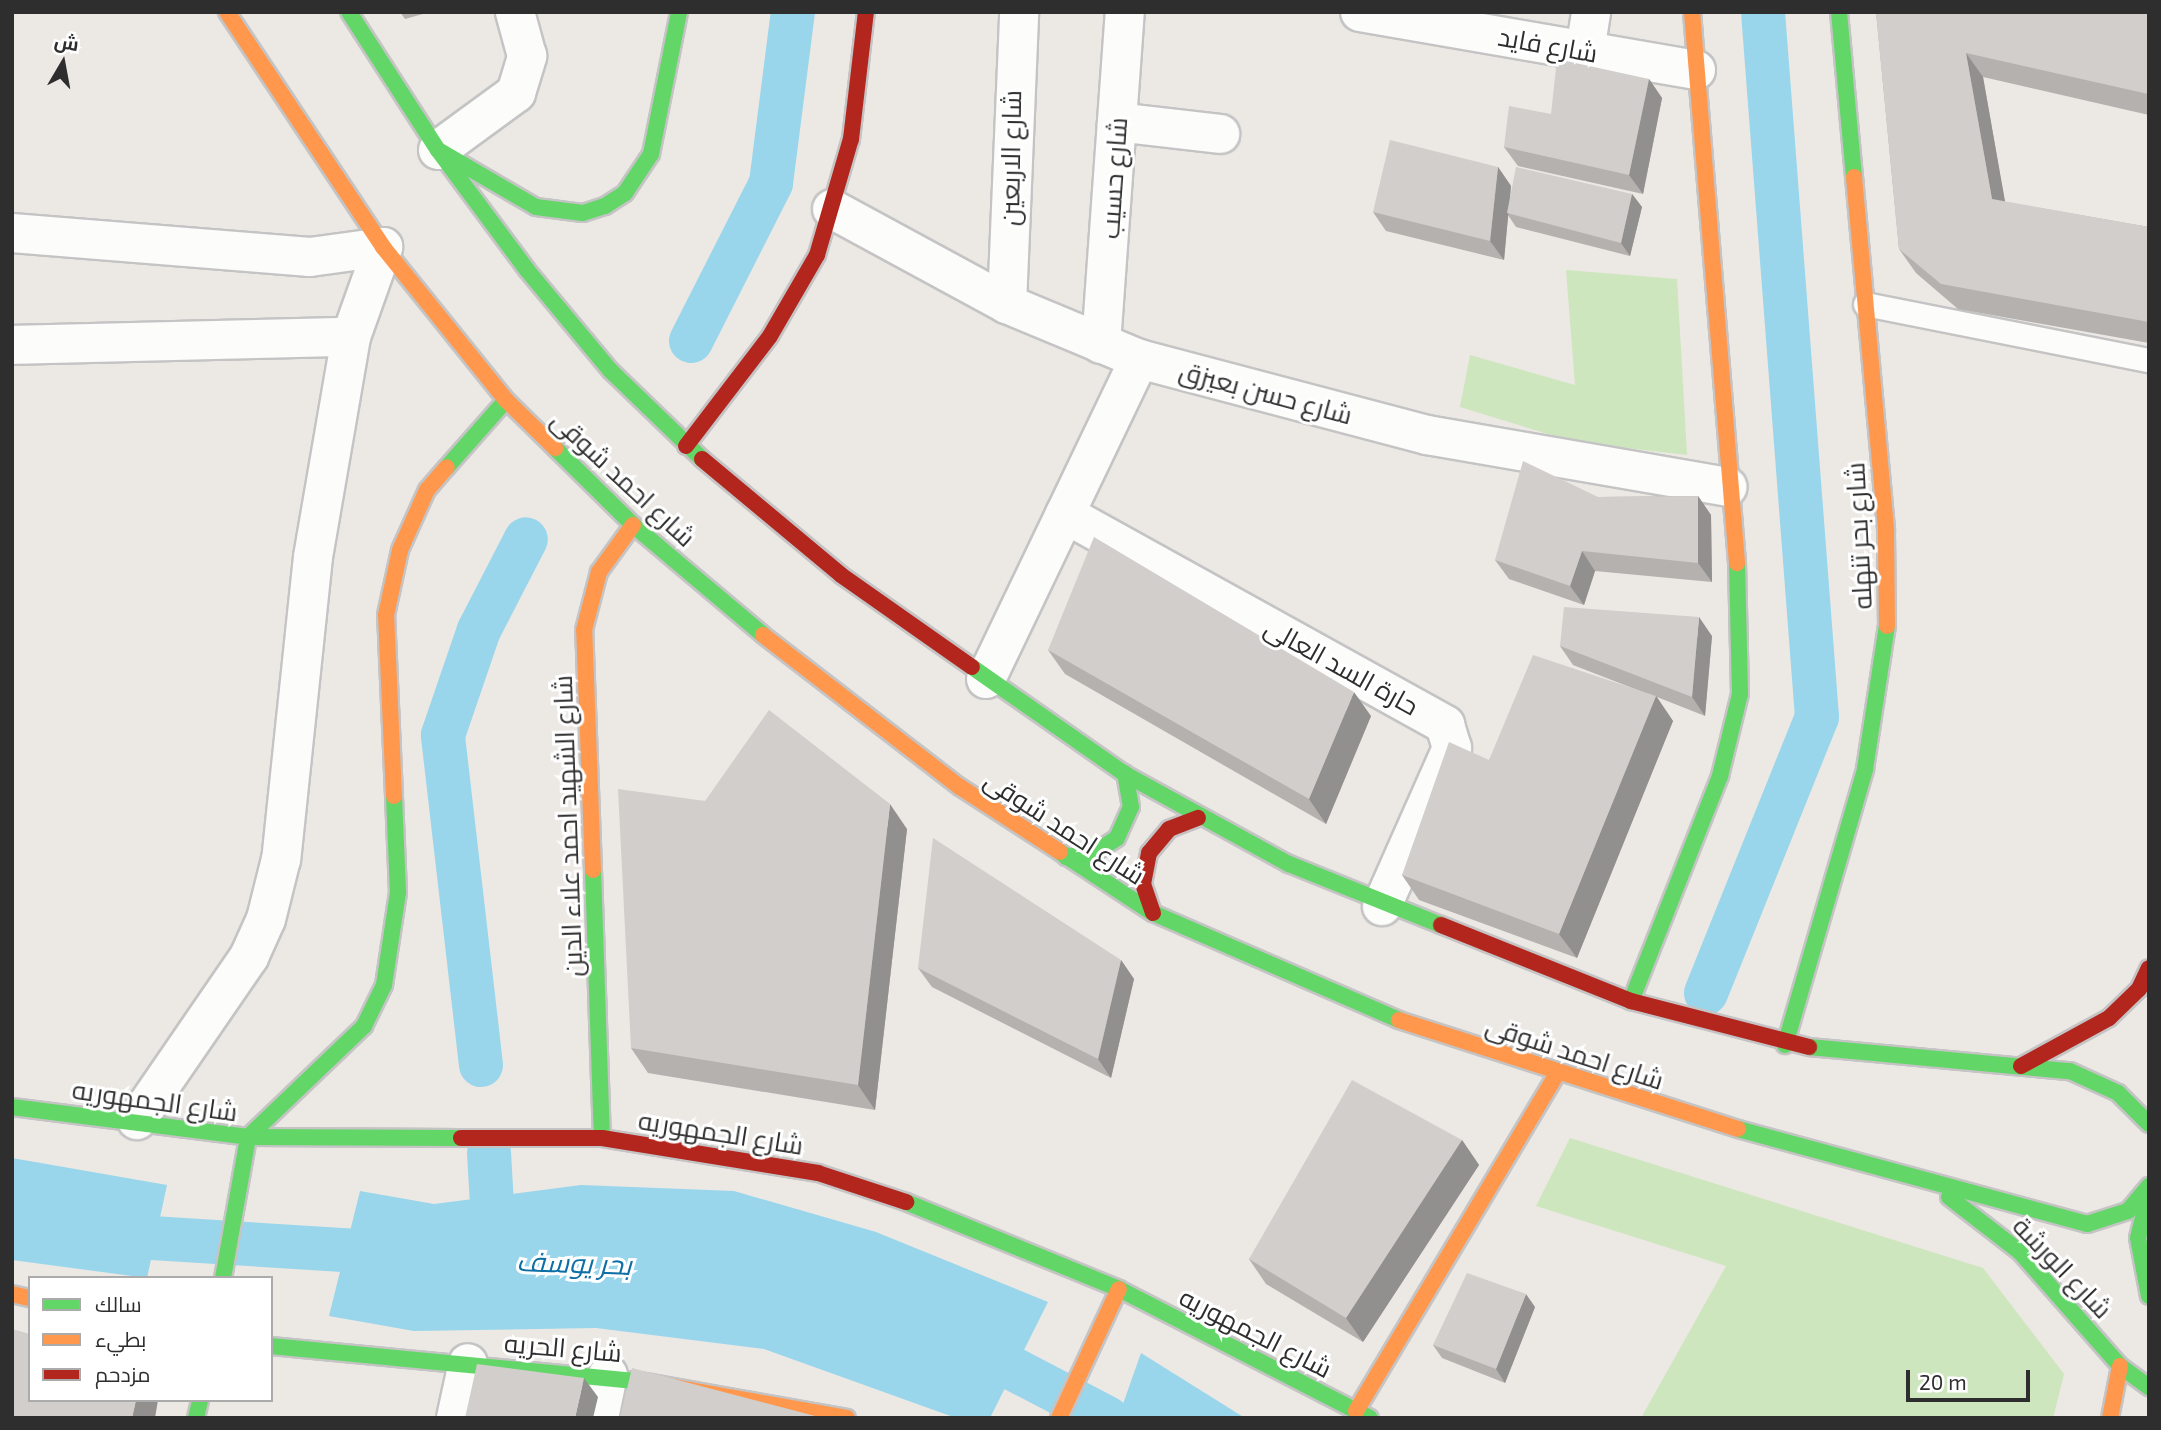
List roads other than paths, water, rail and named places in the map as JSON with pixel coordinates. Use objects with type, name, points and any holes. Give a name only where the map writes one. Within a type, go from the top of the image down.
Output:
[{"type":"main road","name":"شارع احمد شوقى","points":[[227,12],[383,247],[506,400],[633,525],[836,696],[1066,857],[1153,914],[1364,1007],[1556,1075],[1936,1188],[2087,1224],[2128,1211],[2149,1186]]},
{"type":"main road","points":[[349,12],[438,150],[611,371],[686,446],[841,575],[1125,774],[1198,818],[1382,906],[1631,1001],[1786,1045],[2017,1068],[2095,1080],[2149,1124]]},
{"type":"main road","points":[[438,150],[536,207],[583,213],[606,206],[625,193],[651,154],[679,12]]},
{"type":"main road","points":[[686,446],[796,298],[832,209],[851,139],[866,12]]},
{"type":"main road","points":[[1631,1001],[1720,776],[1740,694],[1743,641],[1728,487],[1692,12]]},
{"type":"main road","name":"شارع بحر تنهله","points":[[1786,1045],[1882,694],[1886,532],[1839,12]]},
{"type":"main road","points":[[223,1276],[248,1137],[356,1035],[384,985],[398,892],[386,615],[400,550],[427,490],[506,400]]},
{"type":"main road","name":"شارع الشهيد احمد علاء الدين","points":[[602,1138],[584,630],[599,572],[633,525]]},
{"type":"main road","points":[[1066,857],[1094,853],[1117,838],[1131,807],[1125,774]]},
{"type":"main road","points":[[1153,914],[1143,884],[1149,853],[1169,829],[1198,818]]},
{"type":"main road","points":[[2017,1068],[2109,1018],[2139,989],[2149,968]]},
{"type":"main road","points":[[1363,1415],[1556,1075]]},
{"type":"main road","name":"شارع الجمهوريه","points":[[12,1107],[137,1119],[248,1137],[602,1138],[818,1172],[928,1209],[1119,1289],[1363,1415]]},
{"type":"main road","name":"شارع الورشة","points":[[1936,1188],[2020,1252],[2120,1366],[2149,1387]]},
{"type":"main road","name":"شارع الورشة","points":[[2149,1192],[2138,1238],[2149,1296]]},
{"type":"main road","points":[[1059,1418],[1119,1289]]},
{"type":"main road","name":"شارع الحريه","points":[[273,1346],[608,1375],[847,1418]]},
{"type":"main road","points":[[2110,1418],[2120,1366]]},
{"type":"street","points":[[438,150],[516,93],[527,55],[515,12]]},
{"type":"street","name":"شارع الاربعين","points":[[1007,304],[1018,12]]},
{"type":"street","name":"شارع حسيب","points":[[1101,344],[1125,12]]},
{"type":"street","points":[[1585,51],[1591,12]]},
{"type":"street","name":"شارع فايد","points":[[1379,14],[1696,70]]},
{"type":"street","points":[[1117,122],[1220,134]]},
{"type":"street","name":"شارع حسن بعيزق","points":[[832,209],[1007,304],[1139,359],[1427,435],[1728,487]]},
{"type":"street","points":[[12,233],[310,257],[383,247],[351,337],[313,557],[281,859],[266,919],[249,957],[137,1119]]},
{"type":"street","points":[[12,345],[351,337]]},
{"type":"street","points":[[986,679],[1139,359]]},
{"type":"street","name":"حارة السد العالى","points":[[1065,514],[1445,725],[1452,748],[1382,906]]},
{"type":"street","points":[[456,1418],[468,1363]]},
{"type":"street","points":[[599,1418],[608,1375]]},
{"type":"lane","points":[[1866,303],[2149,360]]},
{"type":"water","points":[[12,1158],[167,1185],[147,1276],[12,1260]]},
{"type":"water","points":[[581,1185],[734,1191],[876,1232],[1048,1302],[990,1418],[956,1418],[764,1349],[596,1328],[414,1331],[329,1316],[360,1191],[434,1204]]},
{"type":"water","points":[[1141,1353],[1245,1418],[1118,1418]]},
{"type":"waterway","points":[[691,341],[771,183],[793,12]]},
{"type":"waterway","points":[[1706,993],[1817,717],[1763,12]]},
{"type":"waterway","points":[[481,1065],[443,735],[479,630],[526,539]]},
{"type":"waterway","points":[[489,1153],[495,1256]]},
{"type":"waterway","name":"بحر يوسف","points":[[12,1216],[136,1237],[405,1254]]},
{"type":"waterway","name":"بحر يوسف","points":[[960,1341],[1107,1418]]}]
